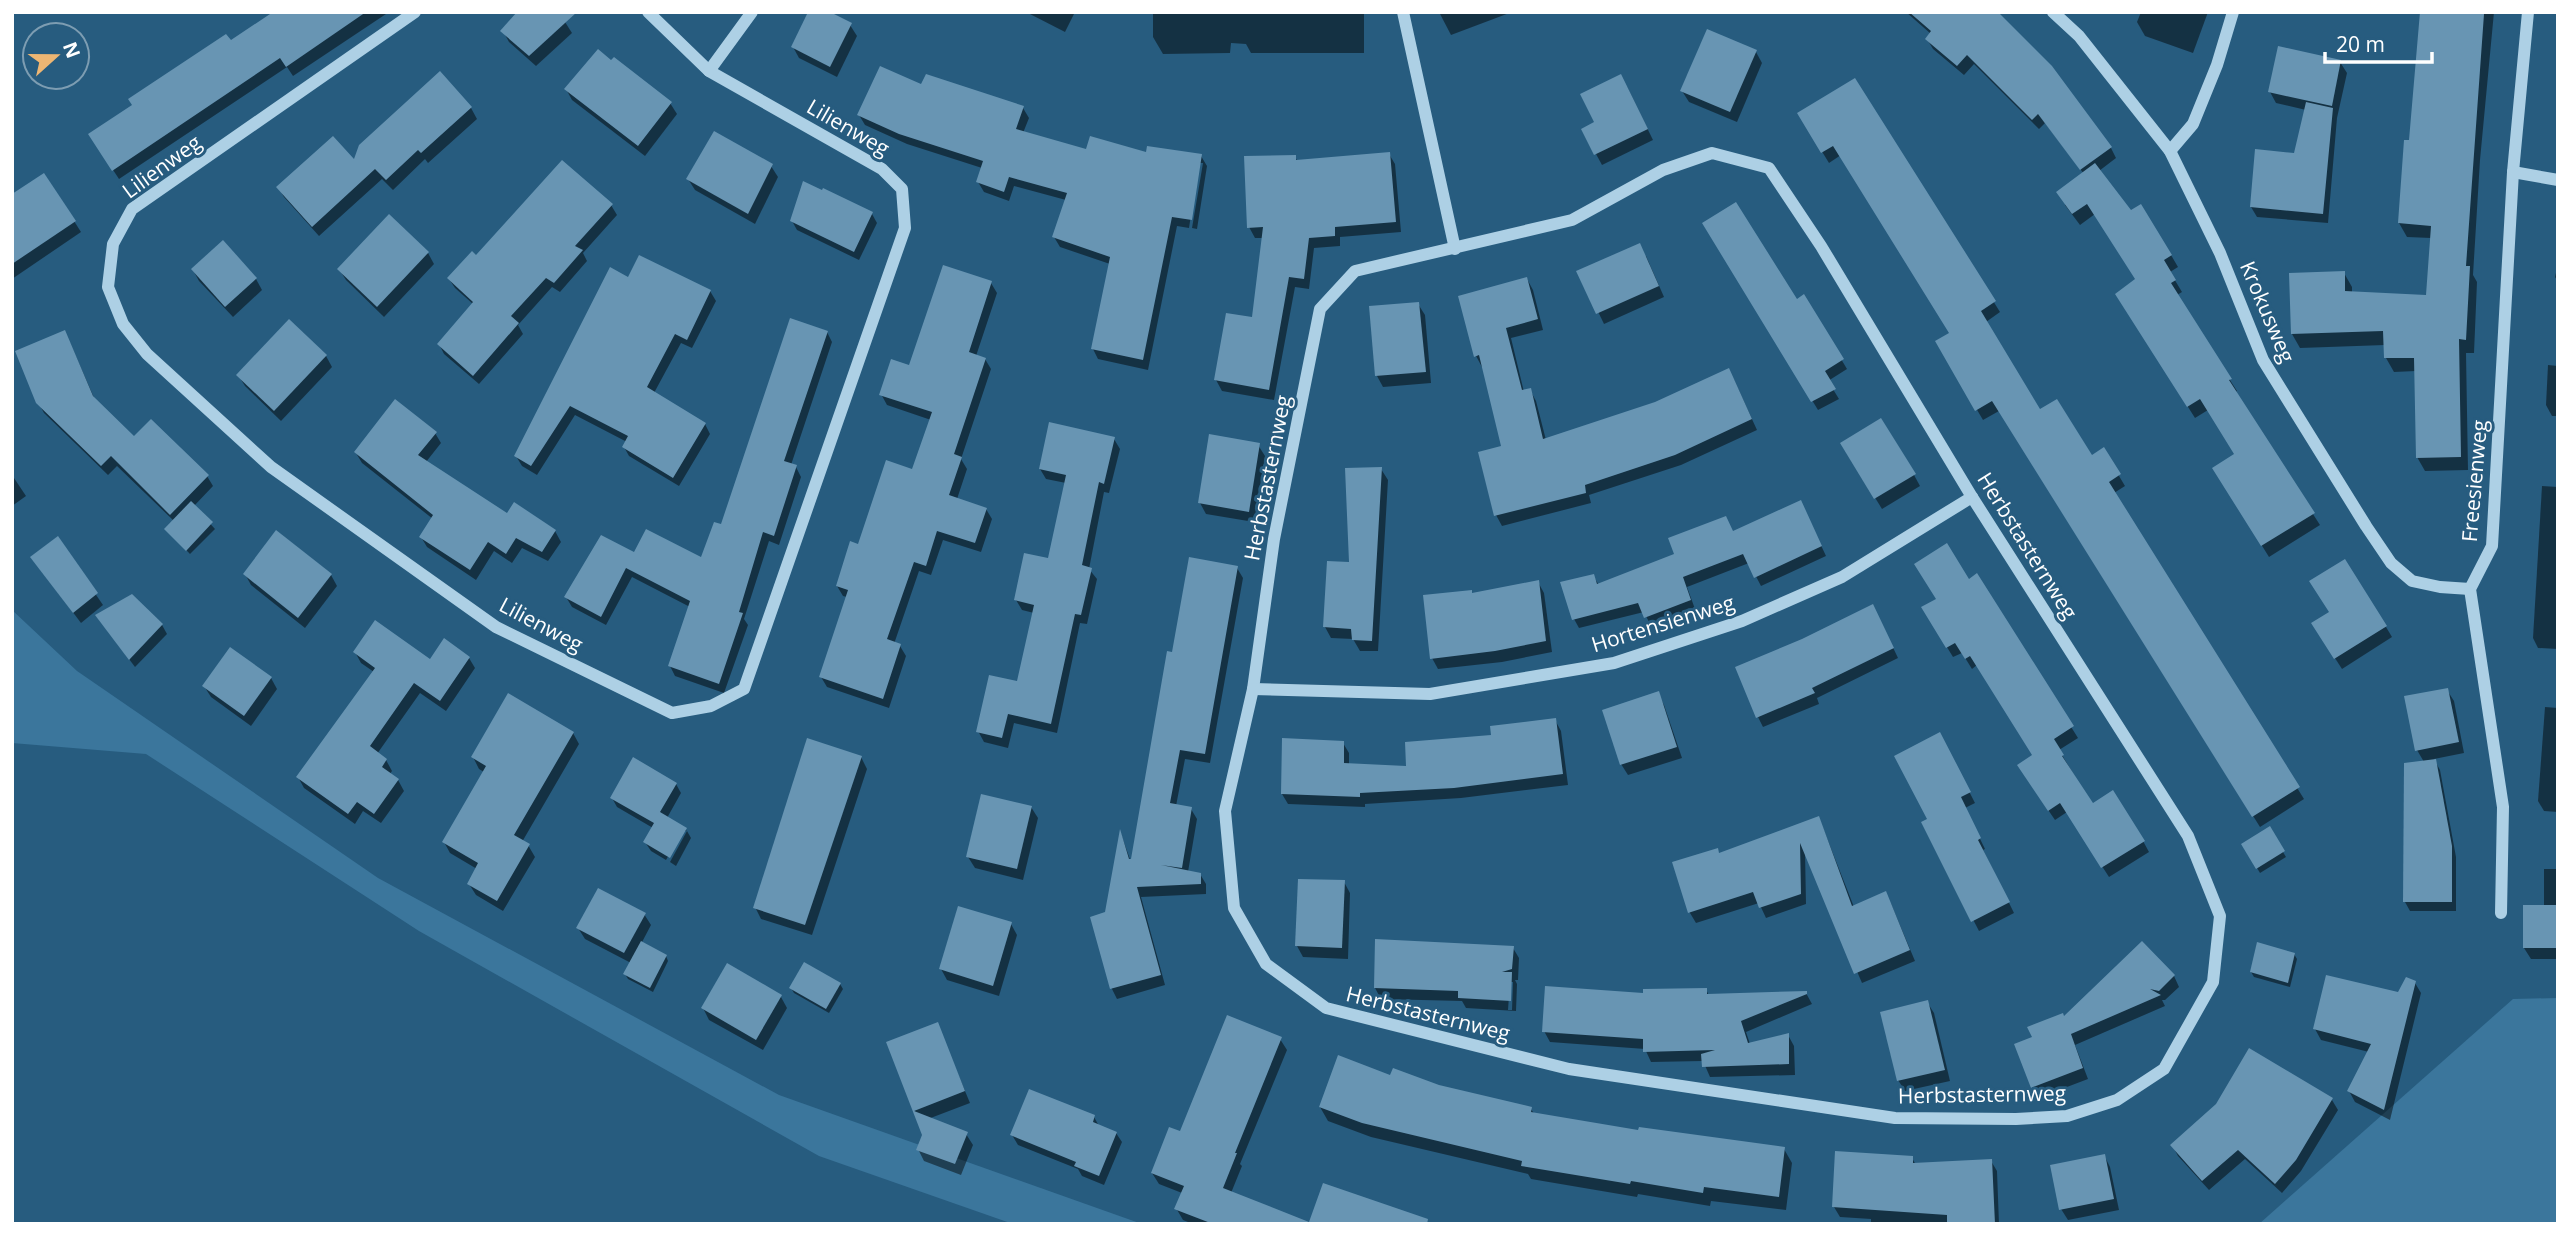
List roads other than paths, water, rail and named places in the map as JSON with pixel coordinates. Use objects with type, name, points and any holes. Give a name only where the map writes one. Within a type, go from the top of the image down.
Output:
[{"type":"street","name":"Lilienweg","points":[[415,12],[132,209],[113,244],[108,287],[122,324],[147,354],[271,467],[496,627],[672,713],[711,706],[744,689],[905,228],[902,189],[882,169],[709,71],[648,12]]},
{"type":"street","points":[[709,71],[752,12]]},
{"type":"street","points":[[1403,12],[1455,249]]},
{"type":"street","name":"Krokusweg","points":[[2053,12],[2079,36],[2170,151],[2220,253],[2263,360],[2365,526],[2391,563],[2412,581],[2440,587],[2470,589]]},
{"type":"street","points":[[2170,151],[2193,124],[2217,65],[2233,12]]},
{"type":"street","name":"Freesienweg","points":[[2470,589],[2492,546],[2513,172],[2528,12]]},
{"type":"street","name":"Herbstasternweg","points":[[1712,153],[1769,168],[1821,246],[1972,497],[2188,836],[2220,916],[2213,982],[2164,1069],[2117,1100],[2067,1116],[2016,1119],[1895,1118],[1569,1069],[1326,1008],[1266,964],[1234,908],[1225,811],[1253,689],[1274,539],[1320,309],[1355,271],[1572,220],[1663,170],[1712,153]]},
{"type":"street","points":[[2513,172],[2558,180]]},
{"type":"street","name":"Hortensienweg","points":[[1253,689],[1430,694],[1615,663],[1742,621],[1842,577],[1972,497]]},
{"type":"street","points":[[2470,589],[2503,807],[2501,913]]}]
